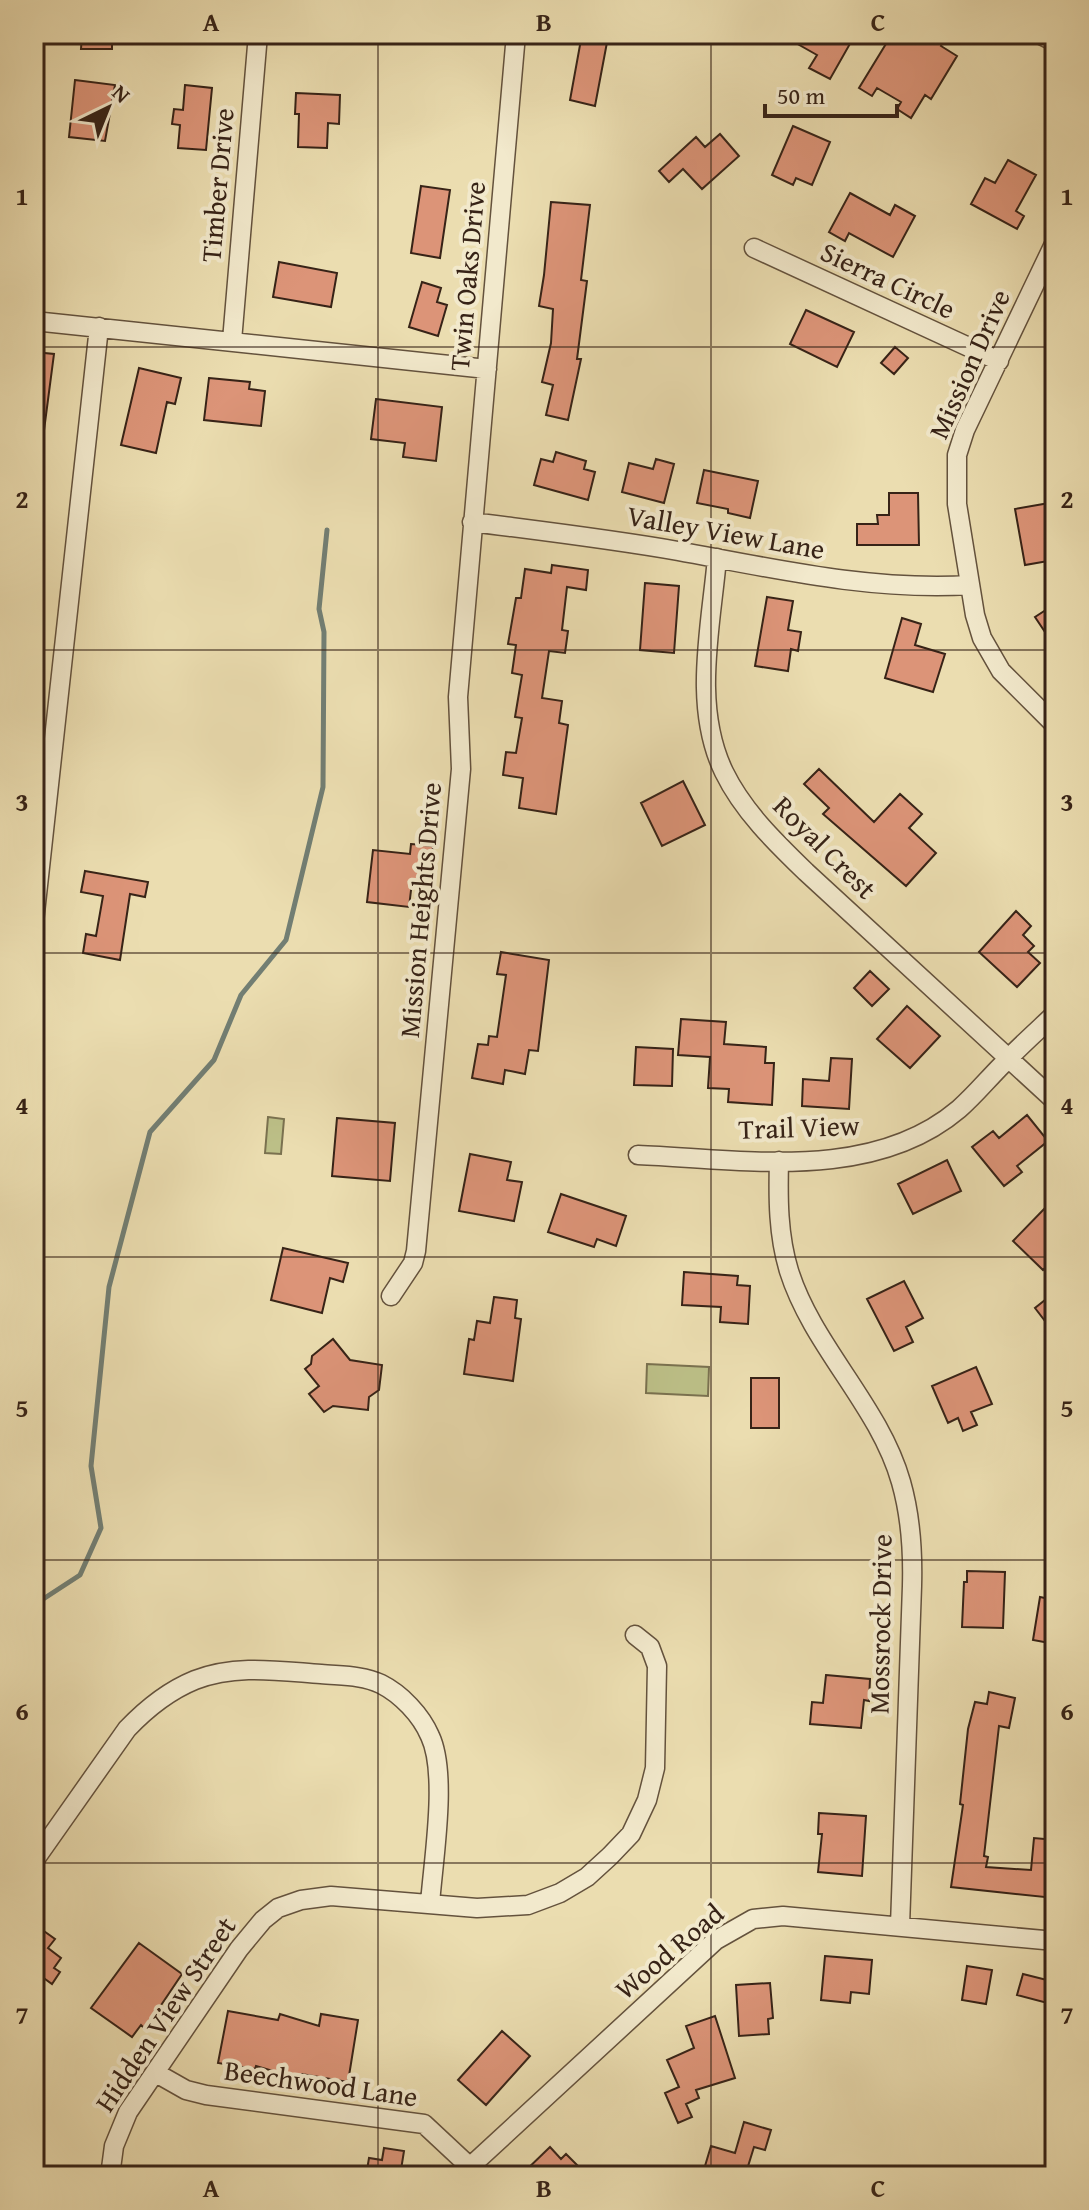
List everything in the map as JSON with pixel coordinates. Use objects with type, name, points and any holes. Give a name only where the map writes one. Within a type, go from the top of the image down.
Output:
[{"type":"street","name":"Timber Drive","points":[[232,341],[258,34]]},
{"type":"street","name":"Twin Oaks Drive","points":[[472,522],[516,34]]},
{"type":"street","points":[[1039,34],[1055,42]]},
{"type":"street","name":"Mission Drive","points":[[1055,242],[965,430],[957,455],[957,504],[982,638],[1018,689],[1055,725]]},
{"type":"street","name":"Sierra Circle","points":[[754,248],[999,361]]},
{"type":"street","points":[[34,321],[487,369]]},
{"type":"street","points":[[34,922],[99,327]]},
{"type":"street","name":"Valley View Lane","points":[[472,522],[616,541],[858,583],[928,587],[970,585]]},
{"type":"street","name":"Mission Heights Drive","points":[[391,1296],[413,1263],[416,1251],[461,769],[458,697],[472,522]]},
{"type":"street","name":"Royal Crest","points":[[717,558],[706,701],[719,759],[737,794],[761,825],[806,872],[1055,1101]]},
{"type":"street","name":"Trail View","points":[[638,1155],[779,1161],[844,1158],[897,1144],[959,1109],[1055,1014]]},
{"type":"street","name":"Mossrock Drive","points":[[779,1161],[780,1221],[790,1274],[823,1341],[888,1450],[901,1481],[909,1518],[913,1548],[900,1926]]},
{"type":"street","name":"Hidden View Street","points":[[110,2176],[119,2128],[239,1949],[263,1920],[278,1908],[301,1900],[331,1896],[477,1908],[528,1905],[560,1893],[587,1877],[631,1834],[647,1800],[657,1735],[657,1666],[650,1647],[635,1635]]},
{"type":"street","points":[[34,1861],[127,1729],[145,1710],[170,1692],[196,1679],[253,1669],[360,1677],[380,1684],[400,1697],[431,1736],[439,1779],[430,1904]]},
{"type":"street","name":"Wood Road","points":[[465,2171],[727,1931],[753,1919],[783,1916],[1055,1941]]},
{"type":"street","name":"Beechwood Lane","points":[[156,2073],[186,2090],[206,2095],[424,2124],[465,2171]]},
{"type":"green space","points":[[268,1117],[284,1119],[281,1154],[265,1153]]},
{"type":"green space","points":[[647,1364],[709,1367],[708,1396],[646,1393]]},
{"type":"building","points":[[82,34],[112,34],[112,49],[81,49]]},
{"type":"building","points":[[582,34],[608,37],[595,106],[570,100]]},
{"type":"building","points":[[780,34],[836,34],[851,42],[830,79],[809,68],[817,55]]},
{"type":"building","points":[[892,34],[947,34],[941,46],[957,56],[931,99],[925,95],[911,118],[897,109],[901,102],[877,88],[872,96],[859,88]]},
{"type":"building","points":[[75,80],[115,85],[105,141],[69,137]]},
{"type":"building","points":[[185,85],[212,88],[206,150],[178,148],[180,125],[172,124],[174,109],[183,110]]},
{"type":"building","points":[[296,93],[340,95],[339,124],[328,123],[327,148],[298,147]]},
{"type":"building","points":[[793,126],[830,142],[812,185],[796,178],[793,185],[772,175]]},
{"type":"building","points":[[720,134],[739,156],[702,189],[683,169],[669,182],[659,171],[696,137],[705,147]]},
{"type":"building","points":[[1008,160],[1036,175],[1016,211],[1024,216],[1017,229],[971,204],[985,178],[995,183]]},
{"type":"building","points":[[421,186],[450,190],[440,258],[411,253]]},
{"type":"building","points":[[850,193],[890,215],[895,205],[915,216],[893,257],[849,233],[845,241],[829,232]]},
{"type":"building","points":[[551,202],[590,205],[581,280],[587,281],[577,359],[581,359],[568,420],[546,415],[553,385],[542,382],[551,343],[553,309],[539,306]]},
{"type":"building","points":[[279,262],[337,273],[331,307],[273,297]]},
{"type":"building","points":[[422,282],[441,288],[437,302],[447,305],[438,336],[409,327]]},
{"type":"building","points":[[806,310],[854,332],[837,367],[790,344]]},
{"type":"building","points":[[895,347],[908,358],[894,374],[881,363]]},
{"type":"building","points":[[34,352],[54,354],[43,438],[34,438]]},
{"type":"building","points":[[139,368],[181,378],[175,404],[167,402],[156,453],[121,445]]},
{"type":"building","points":[[209,378],[250,382],[249,389],[265,391],[261,426],[204,420]]},
{"type":"building","points":[[376,399],[442,407],[436,461],[403,457],[405,443],[371,439]]},
{"type":"building","points":[[556,452],[586,461],[584,469],[595,472],[588,500],[534,485],[541,459],[553,462]]},
{"type":"building","points":[[656,459],[674,464],[664,503],[622,492],[629,463],[653,469]]},
{"type":"building","points":[[704,470],[758,481],[750,518],[728,513],[728,509],[697,503]]},
{"type":"building","points":[[889,493],[918,493],[919,545],[857,545],[857,524],[878,524],[877,515],[889,515]]},
{"type":"building","points":[[1055,502],[1055,543],[1051,544],[1054,560],[1025,565],[1015,509]]},
{"type":"building","points":[[552,565],[588,570],[586,590],[567,587],[562,630],[568,631],[565,653],[549,651],[542,698],[562,701],[559,723],[568,725],[556,814],[519,808],[523,778],[503,775],[506,752],[516,753],[522,718],[515,717],[522,675],[512,673],[516,645],[508,644],[516,598],[521,598],[525,569],[551,573]]},
{"type":"building","points":[[645,583],[679,586],[674,653],[640,650]]},
{"type":"building","points":[[767,597],[793,601],[788,630],[801,632],[798,651],[791,649],[788,671],[755,666]]},
{"type":"building","points":[[1055,604],[1055,647],[1035,617]]},
{"type":"building","points":[[902,618],[921,624],[915,645],[945,654],[933,692],[885,678]]},
{"type":"building","points":[[819,769],[874,822],[900,794],[922,814],[909,828],[936,853],[906,886],[823,814],[829,808],[804,784]]},
{"type":"building","points":[[683,781],[705,825],[662,846],[641,803]]},
{"type":"building","points":[[411,844],[433,846],[429,884],[412,882],[409,907],[367,902],[373,850],[410,854]]},
{"type":"building","points":[[85,871],[148,882],[145,897],[130,894],[120,960],[83,953],[86,934],[96,936],[103,896],[81,892]]},
{"type":"building","points":[[1016,911],[1031,926],[1023,935],[1034,946],[1028,952],[1040,963],[1017,987],[979,952]]},
{"type":"building","points":[[501,952],[549,960],[538,1051],[529,1050],[525,1074],[505,1070],[503,1084],[472,1078],[478,1044],[488,1045],[489,1036],[497,1037],[506,975],[497,974]]},
{"type":"building","points":[[870,971],[889,989],[872,1006],[854,988]]},
{"type":"building","points":[[907,1006],[940,1036],[910,1068],[877,1039]]},
{"type":"building","points":[[681,1019],[726,1022],[724,1044],[766,1047],[765,1063],[774,1063],[772,1105],[728,1102],[729,1089],[708,1088],[710,1057],[678,1055]]},
{"type":"building","points":[[636,1047],[673,1049],[672,1086],[634,1085]]},
{"type":"building","points":[[831,1058],[852,1059],[849,1109],[802,1106],[803,1079],[829,1081]]},
{"type":"building","points":[[1027,1115],[1048,1141],[1017,1166],[1022,1172],[1004,1186],[972,1147],[993,1131],[999,1138]]},
{"type":"building","points":[[337,1118],[395,1123],[390,1181],[332,1176]]},
{"type":"building","points":[[470,1154],[511,1162],[507,1180],[522,1182],[514,1221],[459,1211]]},
{"type":"building","points":[[947,1160],[961,1191],[913,1214],[898,1184]]},
{"type":"building","points":[[561,1194],[626,1216],[616,1246],[597,1239],[594,1247],[548,1232]]},
{"type":"building","points":[[1047,1206],[1055,1214],[1055,1258],[1043,1270],[1013,1241]]},
{"type":"building","points":[[283,1248],[348,1263],[343,1282],[330,1278],[322,1313],[271,1300]]},
{"type":"building","points":[[684,1272],[738,1276],[737,1285],[750,1286],[748,1324],[720,1322],[721,1307],[682,1305]]},
{"type":"building","points":[[904,1281],[923,1318],[906,1327],[913,1342],[894,1351],[867,1299]]},
{"type":"building","points":[[1055,1292],[1055,1334],[1035,1308]]},
{"type":"building","points":[[494,1297],[517,1300],[515,1318],[521,1319],[513,1381],[464,1374],[469,1339],[474,1340],[477,1321],[490,1323]]},
{"type":"building","points":[[333,1339],[350,1360],[382,1365],[379,1390],[369,1397],[368,1410],[333,1406],[324,1412],[309,1394],[319,1386],[305,1369],[311,1364],[312,1356]]},
{"type":"building","points":[[976,1367],[992,1404],[971,1412],[977,1425],[963,1431],[958,1418],[948,1423],[932,1386]]},
{"type":"building","points":[[751,1378],[779,1378],[779,1428],[751,1428]]},
{"type":"building","points":[[967,1571],[1005,1572],[1003,1628],[962,1627]]},
{"type":"building","points":[[1040,1597],[1055,1600],[1055,1644],[1033,1640]]},
{"type":"building","points":[[826,1675],[870,1679],[869,1701],[864,1700],[861,1728],[810,1724],[812,1702],[823,1703]]},
{"type":"building","points":[[989,1692],[1015,1698],[1009,1728],[999,1726],[984,1856],[988,1857],[986,1867],[1031,1870],[1034,1838],[1055,1840],[1054,1898],[951,1887],[963,1805],[960,1804],[968,1729],[975,1702],[987,1704]]},
{"type":"building","points":[[819,1813],[866,1816],[862,1876],[818,1872],[822,1834],[818,1834]]},
{"type":"building","points":[[34,1924],[55,1939],[48,1948],[61,1958],[54,1968],[60,1972],[52,1984],[34,1971]]},
{"type":"building","points":[[139,1943],[182,1974],[145,2029],[141,2025],[132,2037],[91,2008]]},
{"type":"building","points":[[825,1956],[872,1960],[869,1994],[851,1992],[850,2003],[821,2000]]},
{"type":"building","points":[[967,1966],[992,1970],[986,2004],[962,2000]]},
{"type":"building","points":[[1023,1974],[1055,1982],[1055,2005],[1017,1995]]},
{"type":"building","points":[[770,1983],[773,2018],[768,2019],[769,2034],[739,2036],[736,1985]]},
{"type":"building","points":[[228,2011],[278,2020],[280,2014],[319,2026],[321,2014],[358,2020],[348,2082],[302,2074],[300,2079],[256,2066],[255,2069],[218,2063]]},
{"type":"building","points":[[715,2016],[735,2078],[696,2090],[699,2098],[686,2104],[692,2117],[678,2123],[665,2093],[679,2087],[667,2060],[694,2048],[686,2026]]},
{"type":"building","points":[[502,2031],[530,2056],[486,2105],[458,2080]]},
{"type":"building","points":[[744,2122],[771,2130],[765,2150],[754,2147],[745,2176],[702,2176],[711,2146],[735,2153]]},
{"type":"building","points":[[550,2147],[561,2159],[566,2154],[588,2176],[520,2176]]},
{"type":"building","points":[[384,2148],[404,2151],[400,2176],[366,2176],[369,2158],[382,2160]]},
{"type":"waterway","points":[[34,1605],[80,1575],[101,1528],[91,1466],[109,1287],[150,1132],[214,1060],[241,995],[286,940],[323,787],[324,632],[319,609],[327,530]]}]
